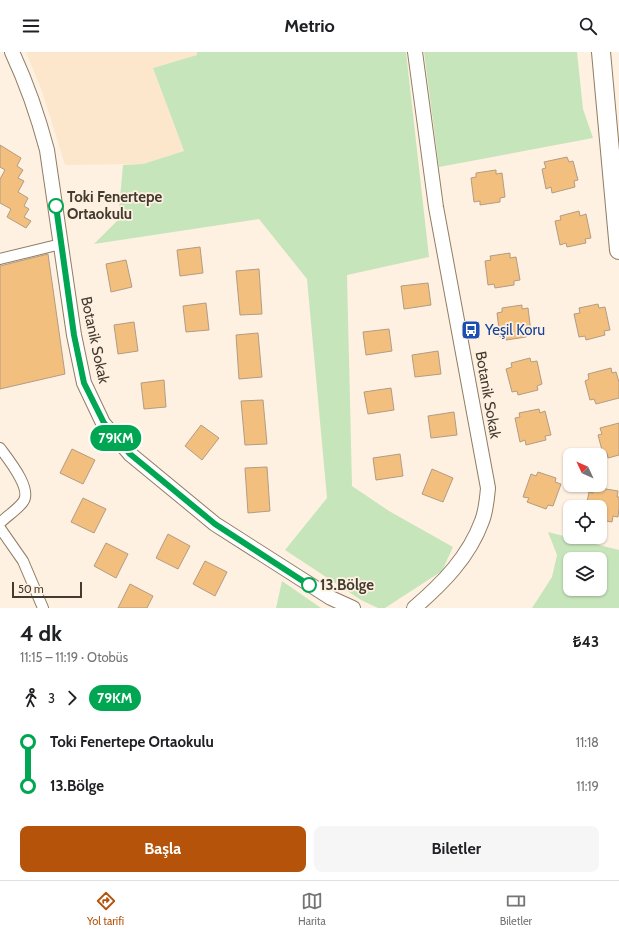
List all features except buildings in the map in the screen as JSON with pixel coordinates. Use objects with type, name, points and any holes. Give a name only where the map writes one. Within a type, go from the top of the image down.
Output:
[{"type":"highway","points":[[601,52],[619,250]]},
{"type":"main road","name":"Botanik Sokak","points":[[12,52],[24,78],[42,130],[48,157],[74,335],[84,383],[104,423],[130,454],[215,524],[336,603],[353,608]]},
{"type":"main road","name":"Botanik Sokak","points":[[415,52],[436,207],[488,488],[483,521],[472,543],[461,560],[447,577],[433,592],[415,607]]},
{"type":"street","points":[[0,259],[61,244]]},
{"type":"street","points":[[0,448],[23,482],[26,492],[24,501],[0,523]]},
{"type":"street","points":[[0,528],[23,562],[43,608]]},
{"type":"shaded area","points":[[26,52],[197,52],[198,55],[153,68],[184,151],[143,164],[65,165],[42,91]]},
{"type":"green space","points":[[197,52],[406,52],[429,257],[347,275],[352,486],[389,511],[453,547],[442,571],[385,608],[378,608],[361,600],[285,550],[327,498],[307,279],[259,219],[94,244],[118,220],[123,165],[143,164],[184,151],[153,68],[197,55]]},
{"type":"green space","points":[[424,52],[577,52],[583,109],[593,138],[439,167]]},
{"type":"green space","points":[[548,532],[563,536],[563,544],[595,544],[619,550],[619,608],[532,608],[552,577],[557,555]]},
{"type":"green space","points":[[282,581],[321,608],[276,608]]},
{"type":"bus line","name":"79KM","points":[[56,206],[74,335],[84,383],[104,423],[130,454],[215,524],[309,585]]},
{"type":"place","name":"Toki Fenertepe Ortaokulu","points":[[56,206]]},
{"type":"place","name":"Yeşil Koru","points":[[471,330]]},
{"type":"place","name":"13.Bölge","points":[[309,585]]}]
